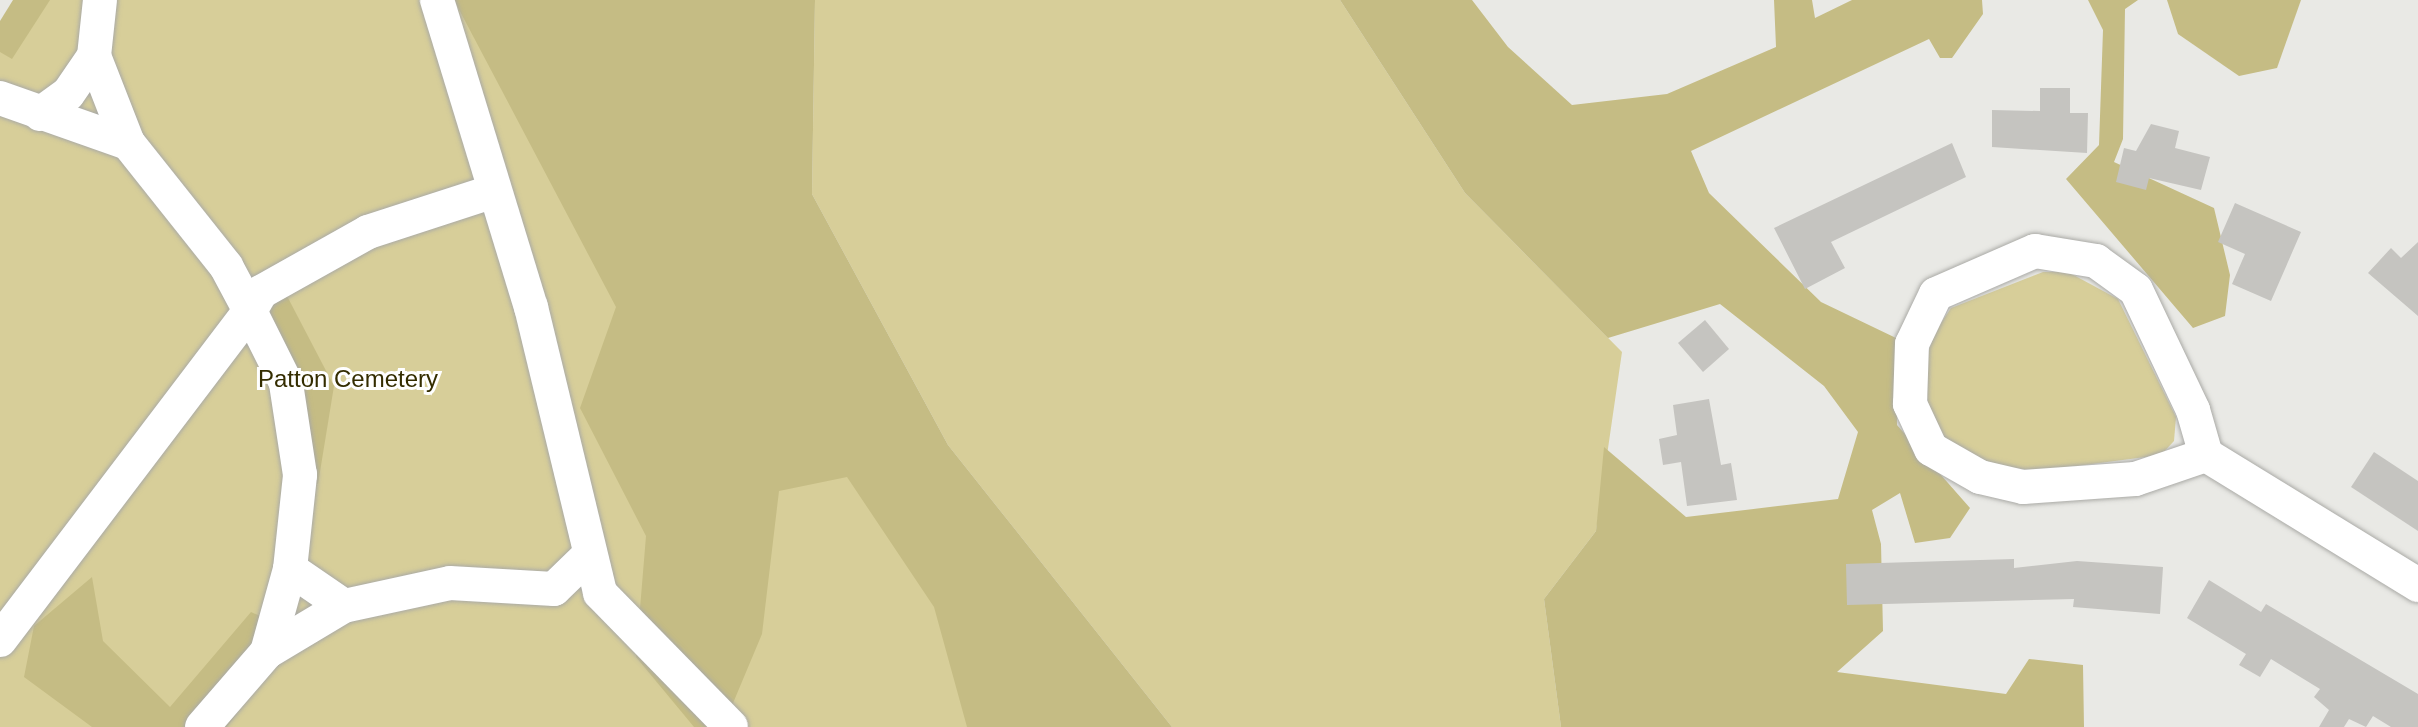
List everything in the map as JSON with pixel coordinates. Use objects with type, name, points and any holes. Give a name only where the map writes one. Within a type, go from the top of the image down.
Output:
[{"type":"street","points":[[100,0],[94,56],[128,143],[226,266],[286,383],[300,475],[290,569],[267,652]]},
{"type":"street","points":[[437,0],[491,192],[531,307],[587,557],[600,593],[731,727]]},
{"type":"street","points":[[40,114],[68,94],[94,56]]},
{"type":"street","points":[[0,98],[128,143]]},
{"type":"street","points":[[0,640],[250,311],[261,292],[368,232],[491,192]]},
{"type":"street","points":[[2206,455],[2135,479],[2023,487],[1980,477],[1931,449],[1910,404],[1912,344],[1936,294],[1988,265],[2035,251],[2096,261],[2136,290],[2193,410],[2206,455],[2418,585]]},
{"type":"street","points":[[554,589],[587,557]]},
{"type":"street","points":[[290,569],[344,606]]},
{"type":"street","points":[[202,727],[267,652],[344,606],[450,583],[554,589],[622,615]]},
{"type":"green space","name":"Patton Cemetery","points":[[29,0],[528,0],[1089,727],[0,727],[0,48]]},
{"type":"green space","points":[[815,0],[1340,0],[1465,193],[1622,352],[1596,531],[1544,599],[1561,727],[1172,727],[948,445],[812,194]]},
{"type":"green space","points":[[2043,272],[2068,272],[2118,299],[2176,417],[2174,441],[2161,455],[2038,471],[1998,466],[1950,446],[1929,411],[1924,365],[1935,332],[1951,308]]},
{"type":"shaded area","points":[[13,0],[50,0],[12,59],[0,52],[0,21]]},
{"type":"shaded area","points":[[454,0],[815,0],[812,194],[948,445],[1172,727],[967,727],[934,607],[847,477],[779,491],[762,634],[723,727],[694,727],[636,657],[646,536],[580,408],[616,307]]},
{"type":"shaded area","points":[[1340,0],[1472,0],[1508,47],[1572,105],[1667,94],[1776,47],[1774,0],[1812,0],[1815,18],[1852,0],[1982,0],[1983,14],[1952,58],[1940,58],[1929,39],[1691,151],[1709,193],[1821,302],[1896,338],[1897,425],[1970,508],[1950,538],[1915,543],[1900,493],[1872,510],[1881,544],[1883,631],[1837,672],[2006,694],[2029,659],[2083,665],[2084,727],[1561,727],[1544,599],[1596,531],[1604,447],[1686,517],[1838,499],[1858,432],[1824,386],[1720,304],[1608,338],[1465,193]]},
{"type":"shaded area","points":[[2088,0],[2138,0],[2125,9],[2123,139],[2114,162],[2214,208],[2230,275],[2225,316],[2193,328],[2066,179],[2099,145],[2103,30]]},
{"type":"shaded area","points":[[2167,0],[2301,0],[2277,68],[2239,76],[2178,34]]},
{"type":"shaded area","points":[[277,292],[287,296],[334,386],[318,484],[304,483],[268,316]]},
{"type":"shaded area","points":[[92,577],[103,641],[170,707],[251,612],[285,627],[293,653],[261,680],[227,727],[92,727],[24,677],[34,626]]},
{"type":"building","points":[[2040,88],[2070,88],[2070,113],[2088,113],[2087,153],[1992,147],[1992,110],[2040,111]]},
{"type":"building","points":[[2151,124],[2179,131],[2175,148],[2210,157],[2201,190],[2149,178],[2146,190],[2116,182],[2124,148],[2136,151]]},
{"type":"building","points":[[1952,143],[1966,177],[1831,242],[1845,268],[1805,289],[1774,228]]},
{"type":"building","points":[[2235,203],[2301,232],[2271,301],[2232,284],[2245,254],[2218,242]]},
{"type":"building","points":[[2418,242],[2418,316],[2368,273],[2391,248],[2401,258]]},
{"type":"building","points":[[1705,320],[1729,349],[1703,372],[1678,343]]},
{"type":"building","points":[[1709,399],[1721,465],[1731,463],[1737,500],[1687,506],[1681,462],[1663,465],[1659,439],[1677,435],[1673,405]]},
{"type":"building","points":[[2374,452],[2418,481],[2418,531],[2351,487]]},
{"type":"building","points":[[2014,559],[2014,568],[2077,561],[2163,567],[2160,614],[2073,607],[2074,599],[1847,605],[1846,564]]},
{"type":"building","points":[[2209,580],[2261,612],[2266,604],[2418,694],[2418,727],[2391,727],[2373,716],[2366,727],[2349,719],[2344,727],[2319,727],[2329,710],[2314,697],[2320,689],[2271,659],[2260,677],[2239,665],[2246,654],[2187,618]]}]
